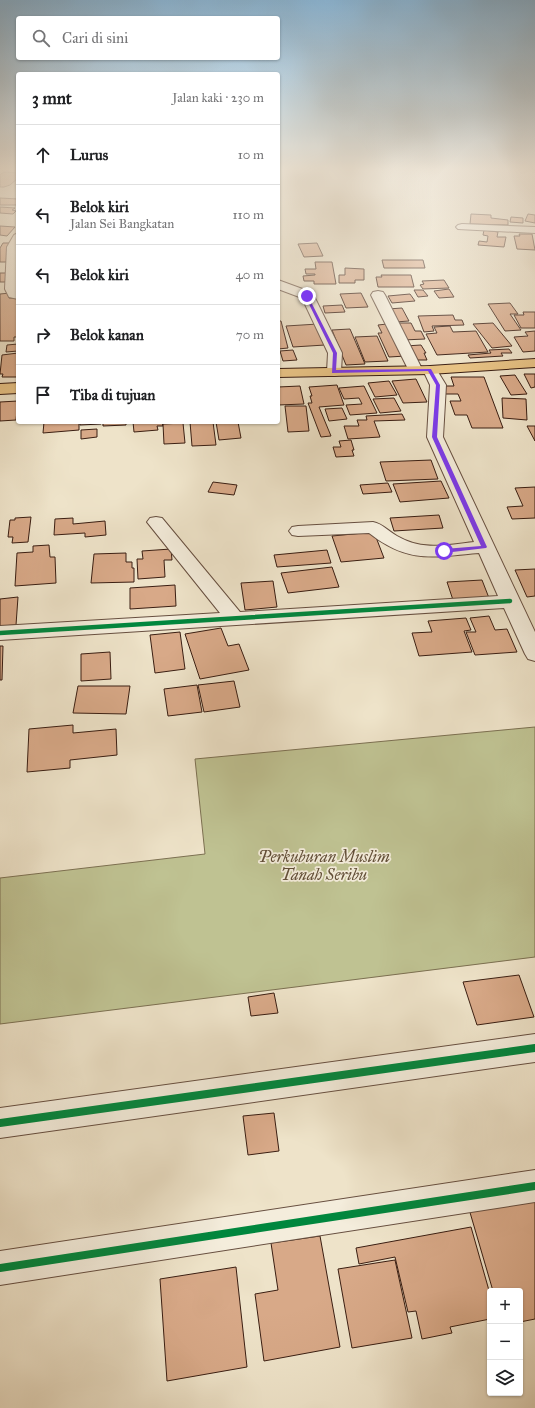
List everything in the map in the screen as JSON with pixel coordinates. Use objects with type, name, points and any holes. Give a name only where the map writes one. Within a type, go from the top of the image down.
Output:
[{"type":"main road","points":[[280,373],[422,369],[535,363]]},
{"type":"main road","points":[[0,389],[16,388]]},
{"type":"street","points":[[16,241],[13,247],[11,289],[16,294]]},
{"type":"street","points":[[280,285],[288,290],[302,293],[307,296],[335,353],[334,372]]},
{"type":"street","points":[[378,296],[422,369],[438,385],[435,437],[484,547],[535,654]]},
{"type":"street","points":[[156,522],[235,618]]},
{"type":"street","points":[[298,531],[373,527],[390,540],[413,550],[427,552],[484,547]]},
{"type":"street","points":[[0,633],[510,601]]},
{"type":"street","points":[[0,1123],[535,1048]]},
{"type":"street","points":[[0,1268],[535,1186]]},
{"type":"green space","name":"Perkuburan Muslim Tanah Seribu","points":[[535,727],[535,957],[0,1024],[0,878],[205,854],[195,759]]},
{"type":"building","points":[[487,236],[506,237],[504,247],[478,245],[479,241],[487,242],[488,236]]},
{"type":"building","points":[[514,236],[532,236],[535,250],[517,249]]},
{"type":"building","points":[[3,243],[13,243],[13,249],[6,262],[0,262],[0,248]]},
{"type":"building","points":[[317,243],[323,256],[304,257],[298,244]]},
{"type":"building","points":[[382,260],[423,260],[425,268],[384,268]]},
{"type":"building","points":[[315,262],[332,262],[336,284],[314,284],[314,281],[304,281],[303,276],[315,275],[306,274],[305,269],[316,269]]},
{"type":"building","points":[[345,268],[364,269],[364,280],[355,280],[355,283],[339,283],[339,275],[345,275]]},
{"type":"building","points":[[0,273],[8,273],[5,282],[0,282]]},
{"type":"building","points":[[381,275],[411,275],[414,287],[378,287],[376,277],[382,277]]},
{"type":"building","points":[[444,280],[449,288],[423,289],[420,285],[424,284],[422,281]]},
{"type":"building","points":[[449,289],[454,297],[439,298],[434,291]]},
{"type":"building","points":[[414,290],[423,290],[428,296],[418,297]]},
{"type":"building","points":[[10,293],[9,298],[16,298],[16,337],[14,337],[14,341],[0,341],[0,294]]},
{"type":"building","points":[[361,293],[368,307],[346,308],[340,294]]},
{"type":"building","points":[[410,294],[415,301],[392,303],[388,296]]},
{"type":"building","points":[[510,303],[518,314],[510,314],[521,330],[505,331],[488,304]]},
{"type":"building","points":[[342,305],[345,312],[325,313],[323,306]]},
{"type":"building","points":[[402,308],[409,321],[395,322],[388,309]]},
{"type":"building","points":[[523,312],[535,312],[535,328],[521,328],[514,315],[524,315]]},
{"type":"building","points":[[453,315],[455,320],[462,320],[464,325],[432,326],[434,331],[424,332],[418,316]]},
{"type":"building","points":[[280,321],[281,321],[288,348],[280,349]]},
{"type":"building","points":[[398,323],[411,323],[415,331],[421,331],[425,339],[403,340]]},
{"type":"building","points":[[493,323],[512,346],[492,348],[473,324]]},
{"type":"building","points":[[318,324],[325,345],[293,347],[286,326]]},
{"type":"building","points":[[387,324],[406,356],[389,357],[378,333],[382,333],[378,325]]},
{"type":"building","points":[[450,326],[453,332],[476,331],[488,352],[437,355],[426,334],[437,333],[434,327]]},
{"type":"building","points":[[350,329],[365,364],[346,365],[332,330]]},
{"type":"building","points":[[535,331],[535,351],[523,352],[514,337],[528,336],[525,332]]},
{"type":"building","points":[[377,336],[388,361],[365,362],[355,337]]},
{"type":"building","points":[[16,344],[16,351],[6,352],[7,345]]},
{"type":"building","points":[[421,345],[426,353],[424,353],[427,360],[413,360],[405,346]]},
{"type":"building","points":[[509,349],[512,353],[501,353],[503,356],[470,358],[468,355],[491,353],[489,350]]},
{"type":"building","points":[[293,350],[297,360],[283,361],[280,351]]},
{"type":"building","points":[[16,353],[16,377],[2,377],[3,374],[0,374],[2,355]]},
{"type":"building","points":[[524,374],[535,374],[535,387],[531,388]]},
{"type":"building","points":[[515,375],[527,394],[511,395],[500,376]]},
{"type":"building","points":[[451,377],[484,377],[503,428],[472,428],[467,415],[455,415],[450,401],[461,401],[458,394],[443,394],[441,386],[454,386]]},
{"type":"building","points":[[416,379],[427,402],[403,403],[392,381]]},
{"type":"building","points":[[389,381],[397,395],[375,397],[368,383]]},
{"type":"building","points":[[337,385],[344,405],[319,407],[331,436],[321,437],[308,403],[312,403],[310,396],[312,396],[309,387]]},
{"type":"building","points":[[300,386],[304,404],[280,405],[280,387]]},
{"type":"building","points":[[364,386],[377,413],[350,415],[346,405],[362,404],[359,398],[344,399],[339,388]]},
{"type":"building","points":[[394,398],[401,411],[380,413],[373,399]]},
{"type":"building","points":[[502,398],[526,399],[527,420],[503,418]]},
{"type":"building","points":[[16,401],[16,420],[0,421],[0,402]]},
{"type":"building","points":[[285,406],[306,406],[309,431],[288,432]]},
{"type":"building","points":[[342,408],[347,419],[329,421],[325,409]]},
{"type":"building","points":[[402,414],[405,420],[374,421],[380,437],[348,439],[344,426],[359,426],[357,420],[367,420],[366,416]]},
{"type":"building","points":[[44,424],[79,424],[79,430],[43,433]]},
{"type":"building","points":[[80,424],[101,424],[80,425]]},
{"type":"building","points":[[103,424],[126,424],[126,425],[103,426]]},
{"type":"building","points":[[133,424],[162,424],[163,426],[157,426],[158,430],[134,432]]},
{"type":"building","points":[[163,424],[183,424],[185,443],[164,444]]},
{"type":"building","points":[[190,424],[213,424],[216,445],[192,446]]},
{"type":"building","points":[[216,424],[238,424],[241,438],[219,440]]},
{"type":"building","points":[[527,426],[535,426],[535,441]]},
{"type":"building","points":[[97,429],[97,437],[81,439],[81,430]]},
{"type":"building","points":[[351,440],[354,456],[336,457],[333,447],[341,447],[339,441]]},
{"type":"building","points":[[431,460],[438,479],[386,481],[380,462]]},
{"type":"building","points":[[441,481],[449,498],[400,502],[393,484]]},
{"type":"building","points":[[213,482],[237,485],[234,495],[208,492]]},
{"type":"building","points":[[388,483],[392,492],[363,494],[360,485]]},
{"type":"building","points":[[535,487],[535,518],[512,519],[507,507],[523,506],[515,488]]},
{"type":"building","points":[[439,515],[443,528],[394,531],[390,518]]},
{"type":"building","points":[[31,517],[28,542],[12,543],[13,537],[8,537],[10,520],[15,520],[15,518]]},
{"type":"building","points":[[73,518],[73,524],[105,521],[106,535],[85,537],[85,533],[54,535],[55,519]]},
{"type":"building","points":[[374,532],[384,558],[341,562],[332,536]]},
{"type":"building","points":[[49,545],[50,557],[55,557],[56,583],[15,586],[17,553],[33,552],[33,546]]},
{"type":"building","points":[[171,549],[172,560],[164,560],[165,577],[138,579],[137,559],[143,559],[142,551]]},
{"type":"building","points":[[327,550],[331,563],[277,567],[274,555]]},
{"type":"building","points":[[126,553],[126,562],[132,562],[132,568],[134,568],[134,582],[91,583],[94,554]]},
{"type":"building","points":[[332,567],[339,587],[288,593],[281,573]]},
{"type":"building","points":[[535,569],[535,596],[527,597],[515,570]]},
{"type":"building","points":[[482,580],[489,598],[453,600],[447,582]]},
{"type":"building","points":[[273,581],[277,607],[245,610],[241,583]]},
{"type":"building","points":[[175,585],[176,606],[130,609],[130,588]]},
{"type":"building","points":[[18,597],[16,625],[0,626],[0,599]]},
{"type":"building","points":[[489,616],[495,630],[507,629],[517,652],[475,655],[466,632],[476,632],[470,618]]},
{"type":"building","points":[[466,618],[471,630],[464,631],[472,652],[419,656],[412,633],[432,632],[428,621]]},
{"type":"building","points":[[221,628],[228,646],[239,644],[249,670],[200,679],[185,634]]},
{"type":"building","points":[[180,632],[185,669],[155,673],[150,635]]},
{"type":"building","points":[[0,646],[3,646],[2,680],[0,680]]},
{"type":"building","points":[[110,652],[111,679],[81,681],[81,654]]},
{"type":"building","points":[[234,681],[240,707],[204,712],[198,685]]},
{"type":"building","points":[[197,685],[202,712],[168,716],[164,689]]},
{"type":"building","points":[[78,686],[130,686],[126,714],[73,713]]},
{"type":"building","points":[[73,725],[73,733],[116,729],[117,755],[70,760],[70,768],[27,772],[29,729]]},
{"type":"building","points":[[519,975],[534,1017],[477,1025],[463,982]]},
{"type":"building","points":[[274,993],[278,1013],[251,1016],[248,997]]},
{"type":"building","points":[[274,1113],[279,1151],[248,1155],[243,1116]]},
{"type":"building","points":[[535,1197],[535,1319],[523,1321],[523,1288],[492,1288],[469,1209]]},
{"type":"building","points":[[471,1227],[488,1288],[487,1288],[487,1320],[450,1327],[452,1333],[422,1339],[416,1311],[408,1312],[395,1257],[359,1264],[356,1248]]},
{"type":"building","points":[[320,1236],[340,1347],[264,1361],[255,1294],[278,1290],[271,1243]]},
{"type":"building","points":[[395,1260],[412,1338],[352,1348],[338,1269]]},
{"type":"building","points":[[236,1267],[247,1367],[167,1381],[160,1279]]},
{"type":"cycle path","points":[[0,633],[510,601]]},
{"type":"cycle path","points":[[0,1123],[535,1048]]},
{"type":"cycle path","points":[[0,1268],[535,1186]]},
{"type":"route","points":[[307,296],[335,353],[334,372],[415,369],[430,370],[434,376],[438,385],[435,437],[484,547],[444,551]]}]
